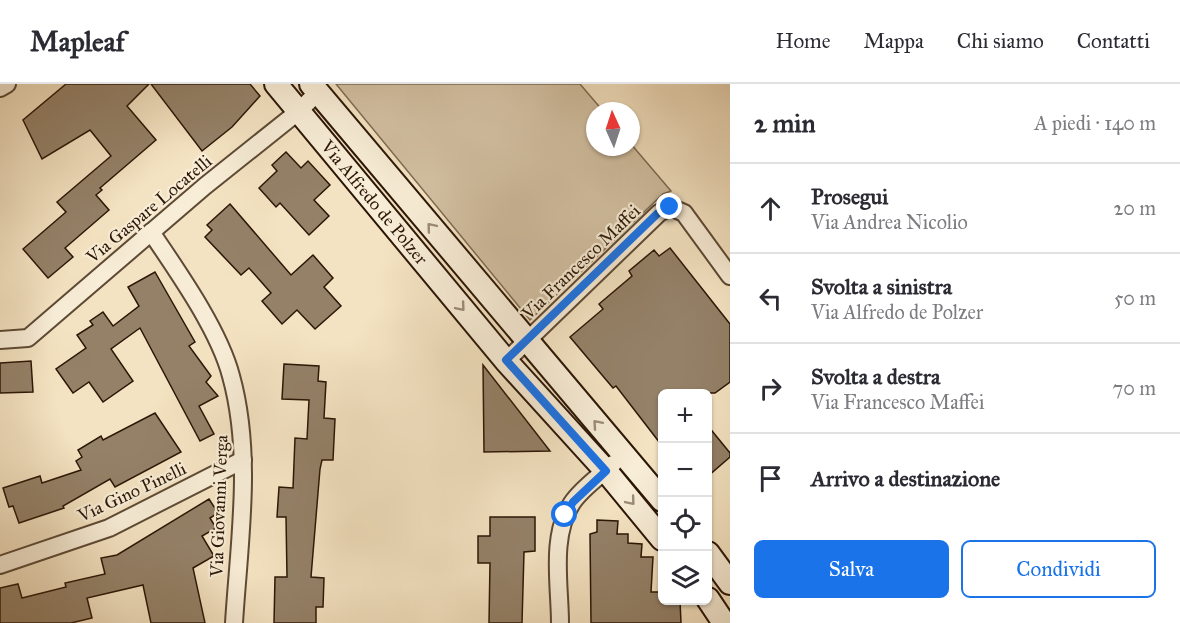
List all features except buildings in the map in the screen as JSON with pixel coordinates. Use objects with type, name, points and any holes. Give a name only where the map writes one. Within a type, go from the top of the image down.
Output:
[{"type":"street","points":[[0,88],[7,84]]},
{"type":"street","name":"Via Alfredo de Polzer","points":[[276,84],[506,360],[606,471],[658,533]]},
{"type":"street","name":"Via Alfredo de Polzer","points":[[315,88],[527,342],[660,497]]},
{"type":"street","name":"Via Gaspare Locatelli","points":[[0,340],[28,339],[151,232],[299,111],[315,88]]},
{"type":"street","name":"Via Francesco Maffei","points":[[506,360],[658,213],[670,207],[684,213],[730,276]]},
{"type":"street","name":"Via Giovanni Verga","points":[[151,232],[219,343],[231,376],[244,443],[234,623]]},
{"type":"street","points":[[560,623],[559,534],[573,502],[624,455]]},
{"type":"street","name":"Via Gino Pinelli","points":[[0,565],[109,528],[243,460]]},
{"type":"street","points":[[712,558],[730,583]]},
{"type":"street","points":[[712,605],[724,623]]},
{"type":"shaded area","points":[[336,84],[580,84],[595,102],[586,102],[586,156],[640,155],[671,191],[663,194],[530,320]]},
{"type":"route","points":[[565,515],[573,502],[606,471],[506,360],[658,213],[670,207]]}]
